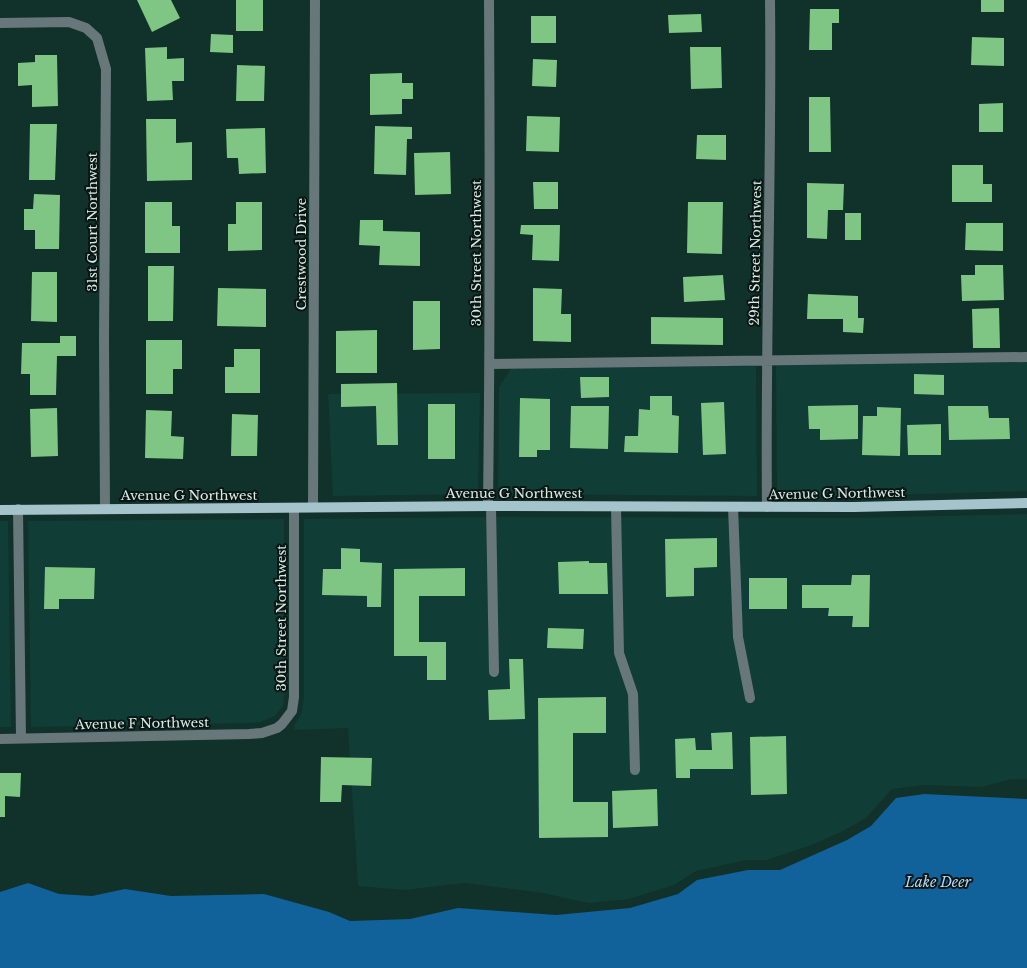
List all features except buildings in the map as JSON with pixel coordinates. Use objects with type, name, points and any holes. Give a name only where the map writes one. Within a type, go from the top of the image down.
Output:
[{"type":"main road","name":"Avenue G Northwest","points":[[0,510],[490,506],[854,507],[1027,503]]},
{"type":"street","name":"Crestwood Drive","points":[[313,507],[315,0]]},
{"type":"street","name":"30th Street Northwest","points":[[489,0],[490,506],[494,672]]},
{"type":"street","name":"29th Street Northwest","points":[[767,507],[766,360],[770,0]]},
{"type":"street","name":"31st Court Northwest","points":[[0,23],[69,22],[86,28],[96,38],[106,69],[104,331],[105,508]]},
{"type":"street","points":[[490,364],[1027,357]]},
{"type":"street","points":[[616,506],[619,653],[633,694],[635,770]]},
{"type":"street","points":[[733,507],[738,637],[750,698]]},
{"type":"street","name":"30th Street Northwest","points":[[282,724],[292,711],[294,697],[294,508]]},
{"type":"street","points":[[18,509],[21,738]]},
{"type":"street","name":"Avenue F Northwest","points":[[0,739],[249,734],[262,733],[277,728],[282,724]]},
{"type":"shaded area","points":[[1027,362],[1027,491],[853,496],[777,496],[776,365]]},
{"type":"shaded area","points":[[756,366],[757,496],[498,494],[499,387],[512,367]]},
{"type":"shaded area","points":[[480,393],[478,494],[333,496],[328,394]]},
{"type":"shaded area","points":[[1027,514],[1027,779],[1012,779],[981,787],[924,785],[892,789],[866,818],[843,831],[809,846],[767,860],[746,860],[696,871],[674,885],[629,899],[590,903],[543,893],[465,883],[404,890],[358,886],[348,728],[293,730],[302,712],[304,697],[304,519],[488,517],[854,518]]},
{"type":"shaded area","points":[[284,519],[284,696],[283,706],[275,716],[260,722],[248,723],[31,727],[28,521]]},
{"type":"shaded area","points":[[0,521],[8,521],[11,727],[0,727]]},
{"type":"water","name":"Lake Deer","points":[[924,794],[1027,799],[1027,968],[0,968],[0,892],[28,883],[59,894],[92,896],[125,889],[171,896],[264,894],[329,912],[350,921],[410,919],[458,908],[556,915],[630,908],[678,894],[697,880],[748,870],[780,870],[847,840],[871,826],[896,798]]}]
